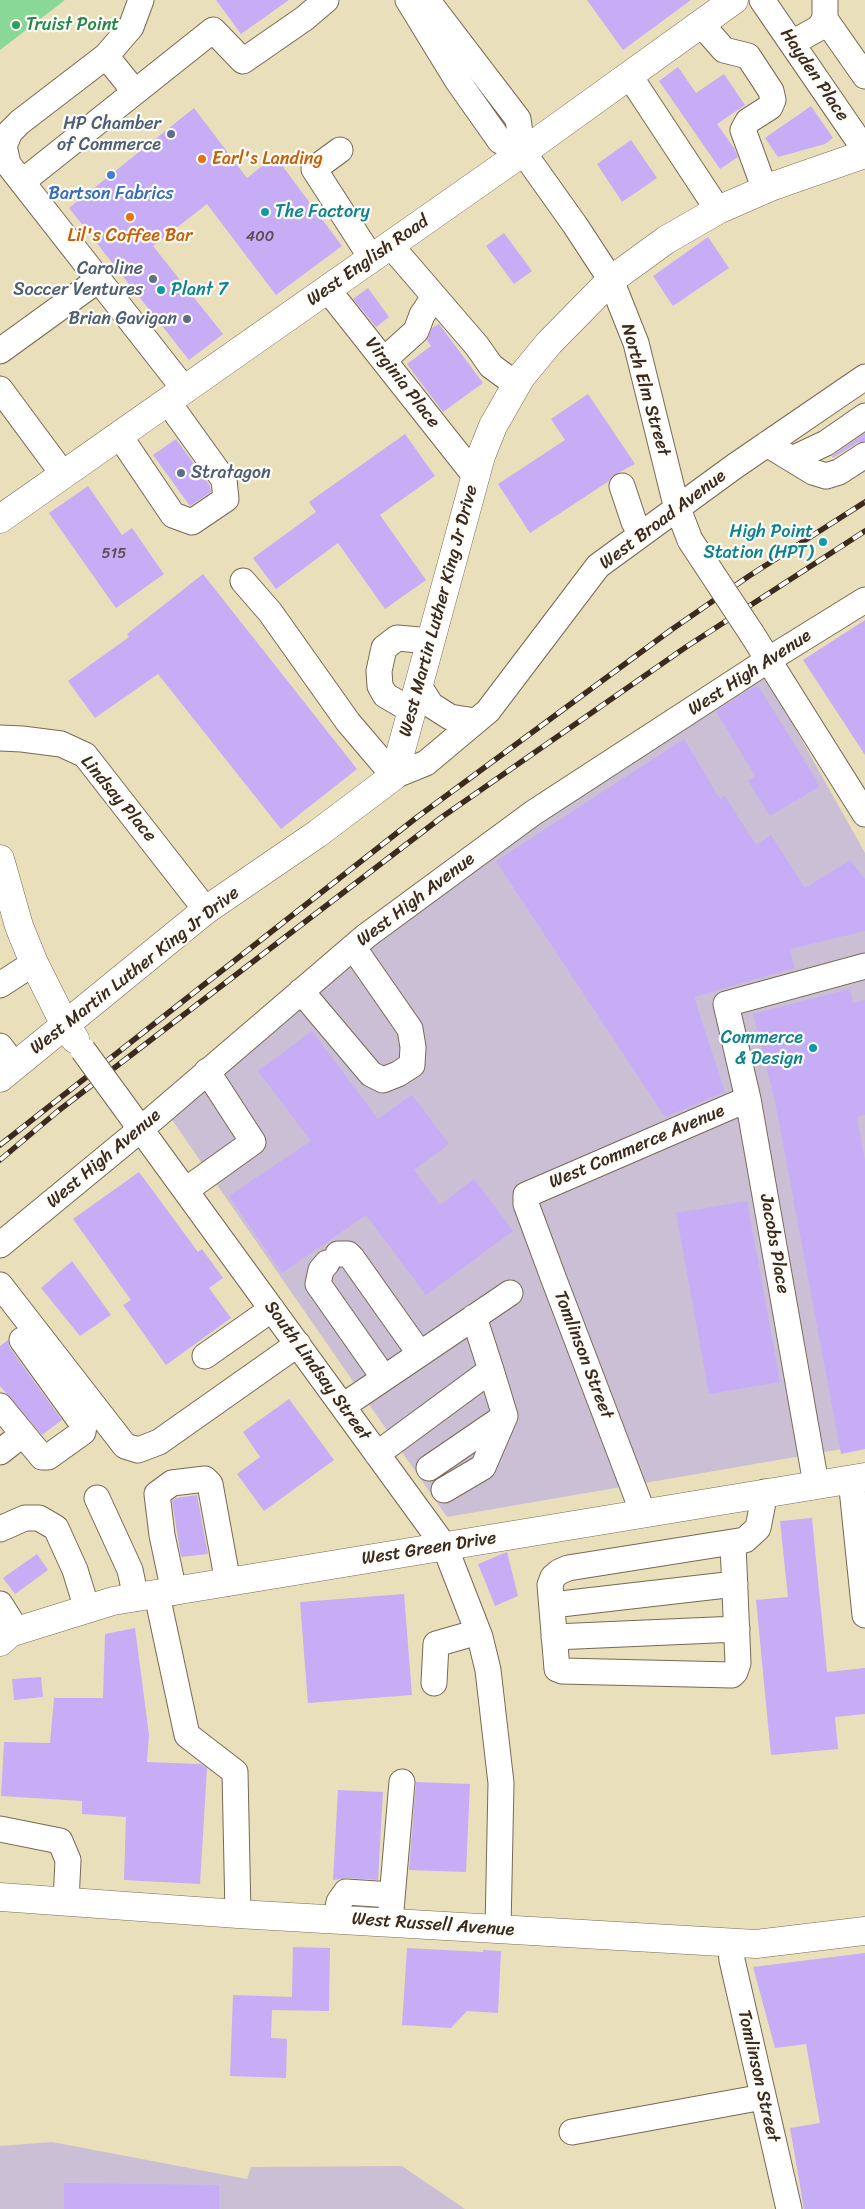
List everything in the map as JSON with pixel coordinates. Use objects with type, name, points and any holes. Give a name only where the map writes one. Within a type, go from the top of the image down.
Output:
[{"type":"main road","name":"West English Road","points":[[0,519],[382,252],[734,0]]},
{"type":"main road","name":"West Martin Luther King Jr Drive","points":[[5,1064],[65,1025],[206,910],[317,834],[394,776],[481,456],[493,426],[517,385],[549,342],[611,280],[666,240],[718,210],[765,190],[865,154]]},
{"type":"main road","name":"South Lindsay Street","points":[[0,859],[19,926],[34,963],[65,1025],[84,1050]]},
{"type":"main road","name":"West Green Drive","points":[[9,1636],[113,1601],[816,1484],[859,1491]]},
{"type":"main road","name":"West Russell Avenue","points":[[0,1898],[238,1914],[336,1918],[756,1944],[865,1931]]},
{"type":"street","points":[[119,435],[173,515],[192,522],[226,499],[224,480],[176,396],[98,280],[8,164],[4,146],[10,132],[20,122],[106,56],[131,27],[141,0]]},
{"type":"street","points":[[22,182],[213,30],[244,61],[305,18],[326,0]]},
{"type":"street","name":"North Elm Street","points":[[408,0],[458,80],[500,141],[523,152]]},
{"type":"street","name":"North Elm Street","points":[[427,0],[518,119],[523,152],[611,280],[636,343],[678,508],[690,540],[752,634],[865,814]]},
{"type":"street","name":"Hayden Place","points":[[762,0],[865,150]]},
{"type":"street","points":[[792,43],[819,28],[825,9]]},
{"type":"street","points":[[825,9],[865,76]]},
{"type":"street","points":[[701,24],[724,50],[748,56],[771,91],[772,100],[770,107],[748,121],[744,130],[765,190]]},
{"type":"street","points":[[106,56],[135,92]]},
{"type":"street","points":[[630,76],[718,210]]},
{"type":"street","points":[[340,150],[314,169],[382,252],[434,297],[492,366],[517,385]]},
{"type":"street","points":[[0,351],[98,280]]},
{"type":"street","name":"Virginia Place","points":[[328,290],[476,477]]},
{"type":"street","points":[[384,360],[416,331],[422,315],[434,297]]},
{"type":"street","name":"West Broad Avenue","points":[[394,776],[426,763],[488,711],[598,566],[767,444],[865,377]]},
{"type":"street","points":[[0,389],[63,474]]},
{"type":"street","points":[[792,459],[826,443],[865,416]]},
{"type":"street","points":[[767,444],[813,472],[826,476],[839,472],[865,455]]},
{"type":"street","points":[[622,486],[634,522],[641,534]]},
{"type":"street","points":[[242,582],[270,612],[348,722],[394,776]]},
{"type":"street","name":"West High Avenue","points":[[0,1245],[141,1129],[353,947],[533,813],[768,660],[865,600]]},
{"type":"street","points":[[431,641],[397,638],[384,648],[379,671],[380,686],[385,695],[415,699],[431,705],[450,717],[475,721]]},
{"type":"street","name":"Lindsay Place","points":[[0,738],[61,744],[85,755],[206,910]]},
{"type":"street","points":[[301,991],[371,1074],[383,1080],[398,1074],[412,1065],[413,1047],[410,1029],[353,947]]},
{"type":"street","points":[[0,986],[34,963]]},
{"type":"street","name":"Jacobs Place","points":[[816,1484],[748,1100],[726,1004],[865,966]]},
{"type":"street","name":"South Lindsay Street","points":[[84,1050],[445,1547],[478,1632],[488,1670],[501,1783],[498,1928]]},
{"type":"street","points":[[186,1190],[253,1142],[207,1071]]},
{"type":"street","name":"West Commerce Avenue","points":[[526,1195],[748,1100]]},
{"type":"street","name":"Tomlinson Street","points":[[526,1195],[526,1204],[546,1259],[643,1513]]},
{"type":"street","points":[[384,1378],[318,1284],[320,1270],[333,1258],[348,1254],[352,1258],[420,1354]]},
{"type":"street","points":[[0,1285],[125,1446],[138,1450],[159,1442],[298,1344]]},
{"type":"street","points":[[343,1406],[510,1293]]},
{"type":"street","points":[[205,1356],[272,1309]]},
{"type":"street","points":[[0,1310],[84,1426],[83,1432],[48,1457],[42,1457],[0,1406]]},
{"type":"street","points":[[444,1490],[483,1468],[506,1416],[474,1317]]},
{"type":"street","points":[[377,1454],[491,1370]]},
{"type":"street","points":[[429,1468],[506,1416]]},
{"type":"street","points":[[0,1452],[23,1434]]},
{"type":"street","points":[[228,1583],[210,1484],[205,1479],[172,1482],[157,1494],[162,1535],[155,1595],[187,1734],[235,1772],[238,1914]]},
{"type":"street","points":[[859,1491],[865,1616]]},
{"type":"street","points":[[733,1544],[738,1663],[732,1675],[562,1671],[557,1669],[550,1585],[553,1577],[568,1568],[733,1544],[745,1540],[758,1528],[766,1492]]},
{"type":"street","points":[[98,1498],[130,1570],[155,1595]]},
{"type":"street","points":[[0,1528],[25,1518],[40,1518],[56,1528],[75,1570],[87,1609]]},
{"type":"street","points":[[552,1606],[735,1584]]},
{"type":"street","points":[[0,1604],[9,1636]]},
{"type":"street","points":[[554,1637],[737,1629]]},
{"type":"street","points":[[434,1683],[436,1644],[478,1632]]},
{"type":"street","points":[[390,1922],[402,1782]]},
{"type":"street","points":[[0,1829],[60,1841],[68,1860],[66,1902]]},
{"type":"street","points":[[336,1918],[339,1902],[346,1892],[392,1894]]},
{"type":"street","name":"Tomlinson Street","points":[[730,1943],[732,1960],[789,2209]]},
{"type":"street","points":[[572,2132],[763,2097]]},
{"type":"shaded area","points":[[762,669],[865,853],[865,1445],[447,1517],[170,1117],[406,914]]},
{"type":"shaded area","points":[[52,2142],[247,2179],[251,2167],[402,2166],[465,2209],[0,2209],[0,2146]]},
{"type":"green space","name":"Truist Point","points":[[0,0],[65,0],[0,50]]},
{"type":"building","points":[[216,0],[289,0],[241,34]]},
{"type":"building","points":[[587,0],[691,0],[623,50]]},
{"type":"building","points":[[678,67],[696,93],[724,74],[745,105],[717,124],[738,157],[720,169],[659,81]]},
{"type":"building","points":[[811,106],[833,138],[825,144],[778,157],[765,138]]},
{"type":"building","points":[[194,108],[247,178],[275,156],[342,246],[276,295],[207,204],[153,246],[223,334],[189,360],[69,208]]},
{"type":"building","points":[[631,140],[657,178],[622,202],[597,164]]},
{"type":"building","points":[[504,233],[532,271],[514,284],[486,246]]},
{"type":"building","points":[[708,237],[729,268],[673,306],[653,276]]},
{"type":"building","points":[[368,288],[389,317],[376,327],[353,299]]},
{"type":"building","points":[[439,324],[483,383],[443,412],[407,364],[431,346],[427,340],[432,328]]},
{"type":"building","points":[[588,394],[635,464],[612,476],[609,481],[530,533],[498,484],[565,440],[551,419]]},
{"type":"building","points":[[865,433],[865,441],[857,443],[833,458],[832,456]]},
{"type":"building","points":[[405,434],[435,476],[380,515],[426,580],[385,609],[338,543],[276,589],[253,558],[316,512],[309,502]]},
{"type":"building","points":[[176,439],[210,486],[211,492],[190,506],[153,455]]},
{"type":"building","points":[[88,486],[122,535],[132,528],[164,574],[116,608],[49,513]]},
{"type":"building","points":[[203,574],[357,769],[281,829],[158,674],[95,718],[68,681],[129,637],[127,634]]},
{"type":"building","points":[[865,620],[865,755],[803,660]]},
{"type":"building","points":[[755,686],[759,687],[820,786],[770,816],[748,781],[755,776],[716,711]]},
{"type":"building","points":[[684,739],[720,799],[725,796],[756,845],[771,835],[805,888],[850,860],[865,879],[865,931],[790,949],[794,968],[694,997],[725,1092],[665,1117],[496,861]]},
{"type":"building","points":[[850,989],[853,1003],[865,1000],[865,1115],[857,1117],[865,1161],[865,1449],[841,1454],[775,1101],[753,1014]]},
{"type":"building","points":[[312,1031],[378,1119],[412,1095],[449,1144],[414,1170],[440,1205],[474,1179],[513,1231],[426,1295],[366,1215],[282,1273],[229,1196],[311,1141],[258,1071]]},
{"type":"building","points":[[139,1172],[198,1252],[202,1249],[223,1278],[209,1288],[231,1318],[166,1365],[123,1305],[131,1300],[73,1219]]},
{"type":"building","points":[[747,1201],[780,1382],[709,1394],[676,1213]]},
{"type":"building","points":[[72,1261],[111,1315],[80,1336],[41,1288]]},
{"type":"building","points":[[8,1340],[10,1348],[62,1420],[42,1435],[0,1386],[0,1346]]},
{"type":"building","points":[[289,1399],[334,1460],[264,1511],[237,1474],[260,1457],[243,1432]]},
{"type":"building","points":[[197,1495],[208,1554],[181,1557],[172,1501],[176,1498]]},
{"type":"building","points":[[812,1518],[827,1672],[865,1668],[865,1714],[835,1717],[838,1749],[771,1755],[756,1600],[788,1597],[780,1521]]},
{"type":"building","points":[[507,1552],[518,1596],[495,1606],[478,1564]]},
{"type":"building","points":[[37,1554],[48,1570],[15,1594],[3,1578]]},
{"type":"building","points":[[404,1594],[412,1695],[308,1703],[300,1602]]},
{"type":"building","points":[[135,1628],[149,1735],[147,1762],[201,1764],[207,1768],[200,1884],[124,1880],[126,1817],[82,1814],[82,1801],[1,1796],[4,1742],[50,1743],[54,1698],[103,1698],[105,1634]]},
{"type":"building","points":[[41,1677],[43,1697],[14,1700],[12,1679]]},
{"type":"building","points":[[416,1782],[470,1784],[466,1872],[409,1870]]},
{"type":"building","points":[[338,1790],[383,1792],[378,1880],[347,1878],[333,1880]]},
{"type":"building","points":[[293,1947],[330,1948],[329,2011],[272,2010],[271,2038],[287,2039],[286,2078],[230,2076],[233,1995],[292,1997]]},
{"type":"building","points":[[407,1948],[483,1952],[483,1950],[501,1951],[498,2013],[467,2011],[451,2028],[402,2025]]},
{"type":"building","points":[[865,1953],[865,2209],[804,2209],[790,2128],[820,2123],[806,2044],[775,2048],[753,1967]]},
{"type":"building","points":[[64,2183],[219,2185],[219,2209],[64,2209]]},
{"type":"railway","points":[[0,1145],[416,818],[671,630],[749,576],[865,502]]},
{"type":"railway","points":[[0,1160],[58,1111],[442,817],[686,647],[865,531]]},
{"type":"place","name":"Truist Point","points":[[16,25]]},
{"type":"place","name":"HP Chamber of Commerce","points":[[171,134]]},
{"type":"place","name":"Earl's Landing","points":[[202,159]]},
{"type":"place","name":"Bartson Fabrics","points":[[111,175]]},
{"type":"place","name":"The Factory","points":[[265,212]]},
{"type":"place","name":"Lil's Coffee Bar","points":[[130,217]]},
{"type":"place","name":"Caroline Soccer Ventures","points":[[153,279]]},
{"type":"place","name":"Plant 7","points":[[161,290]]},
{"type":"place","name":"Brian Gavigan","points":[[187,319]]},
{"type":"place","name":"Stratagon","points":[[181,473]]},
{"type":"place","name":"High Point Station (HPT)","points":[[823,542]]},
{"type":"place","name":"Commerce & Design","points":[[813,1048]]}]
